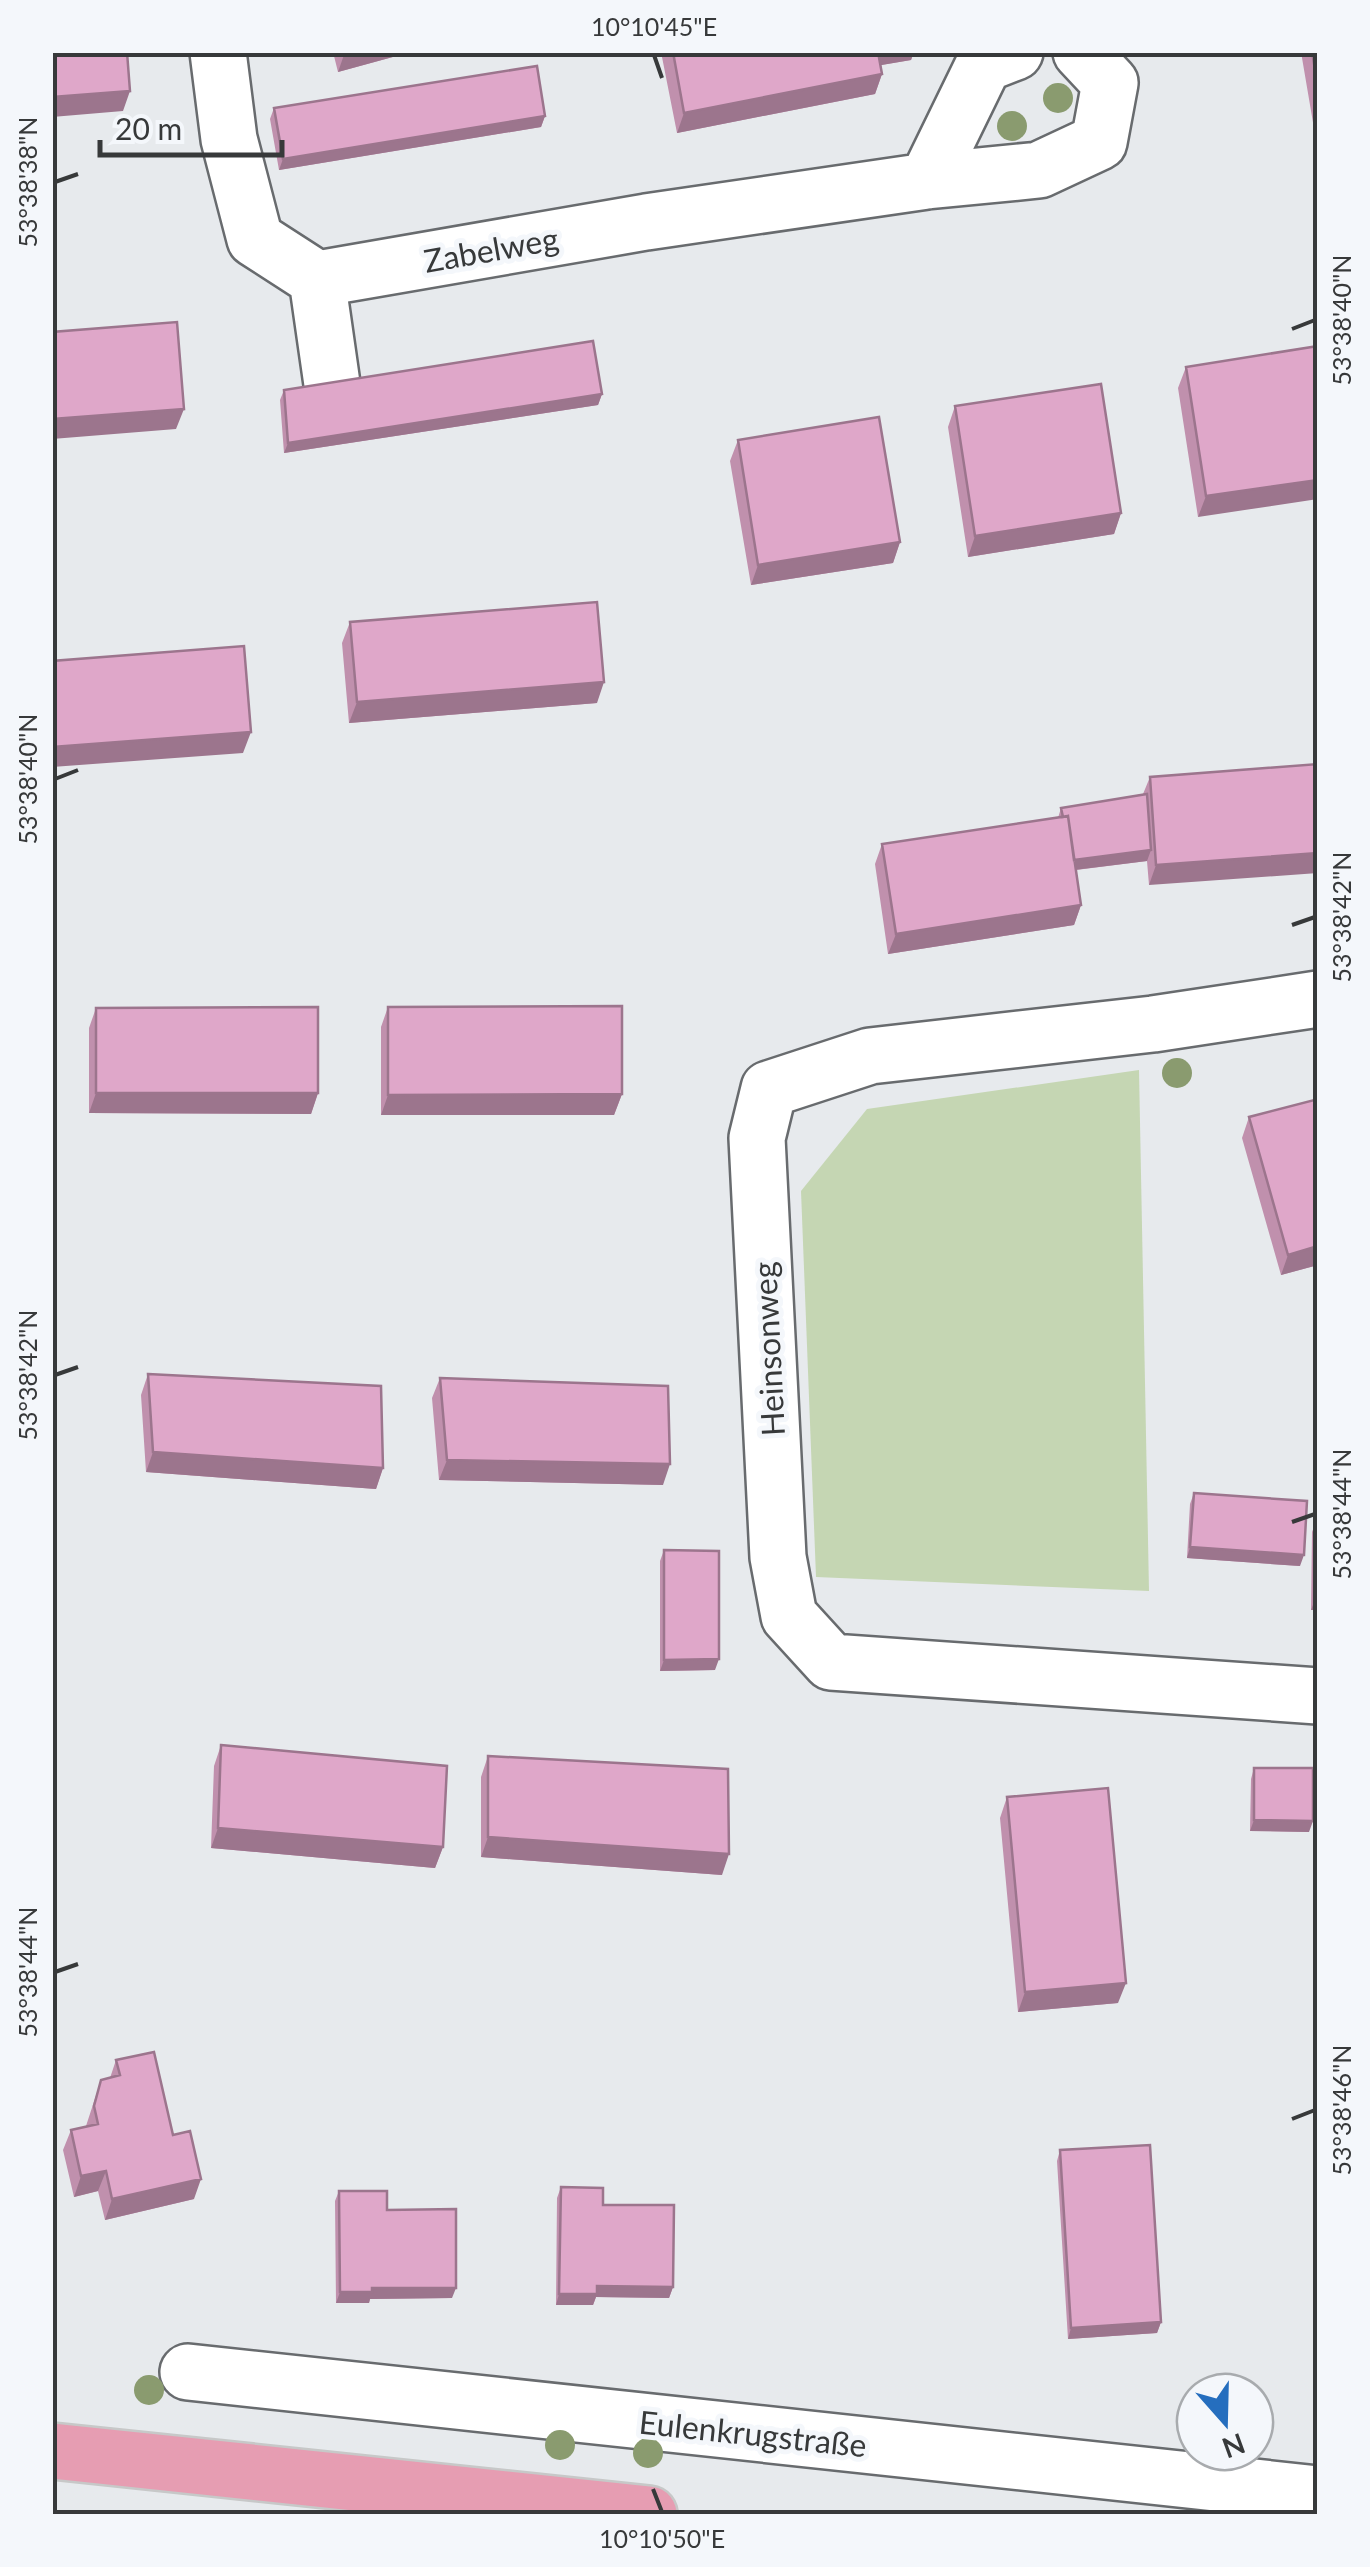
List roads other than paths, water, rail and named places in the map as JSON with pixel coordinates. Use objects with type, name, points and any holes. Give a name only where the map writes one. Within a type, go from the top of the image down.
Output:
[{"type":"main road","points":[[52,2451],[649,2514]]},
{"type":"street","points":[[218,52],[229,139],[255,240],[317,279],[333,392]]},
{"type":"street","points":[[927,181],[984,64],[1016,52]]},
{"type":"street","name":"Zabelweg","points":[[317,279],[646,222],[927,181],[1040,170],[1099,142],[1110,83],[1081,52]]},
{"type":"street","name":"Heinsonweg","points":[[1318,999],[1153,1024],[870,1056],[769,1089],[757,1138],[778,1557],[789,1616],[831,1662],[1318,1696]]},
{"type":"street","name":"Eulenkrugstraße","points":[[188,2372],[1318,2494]]}]
